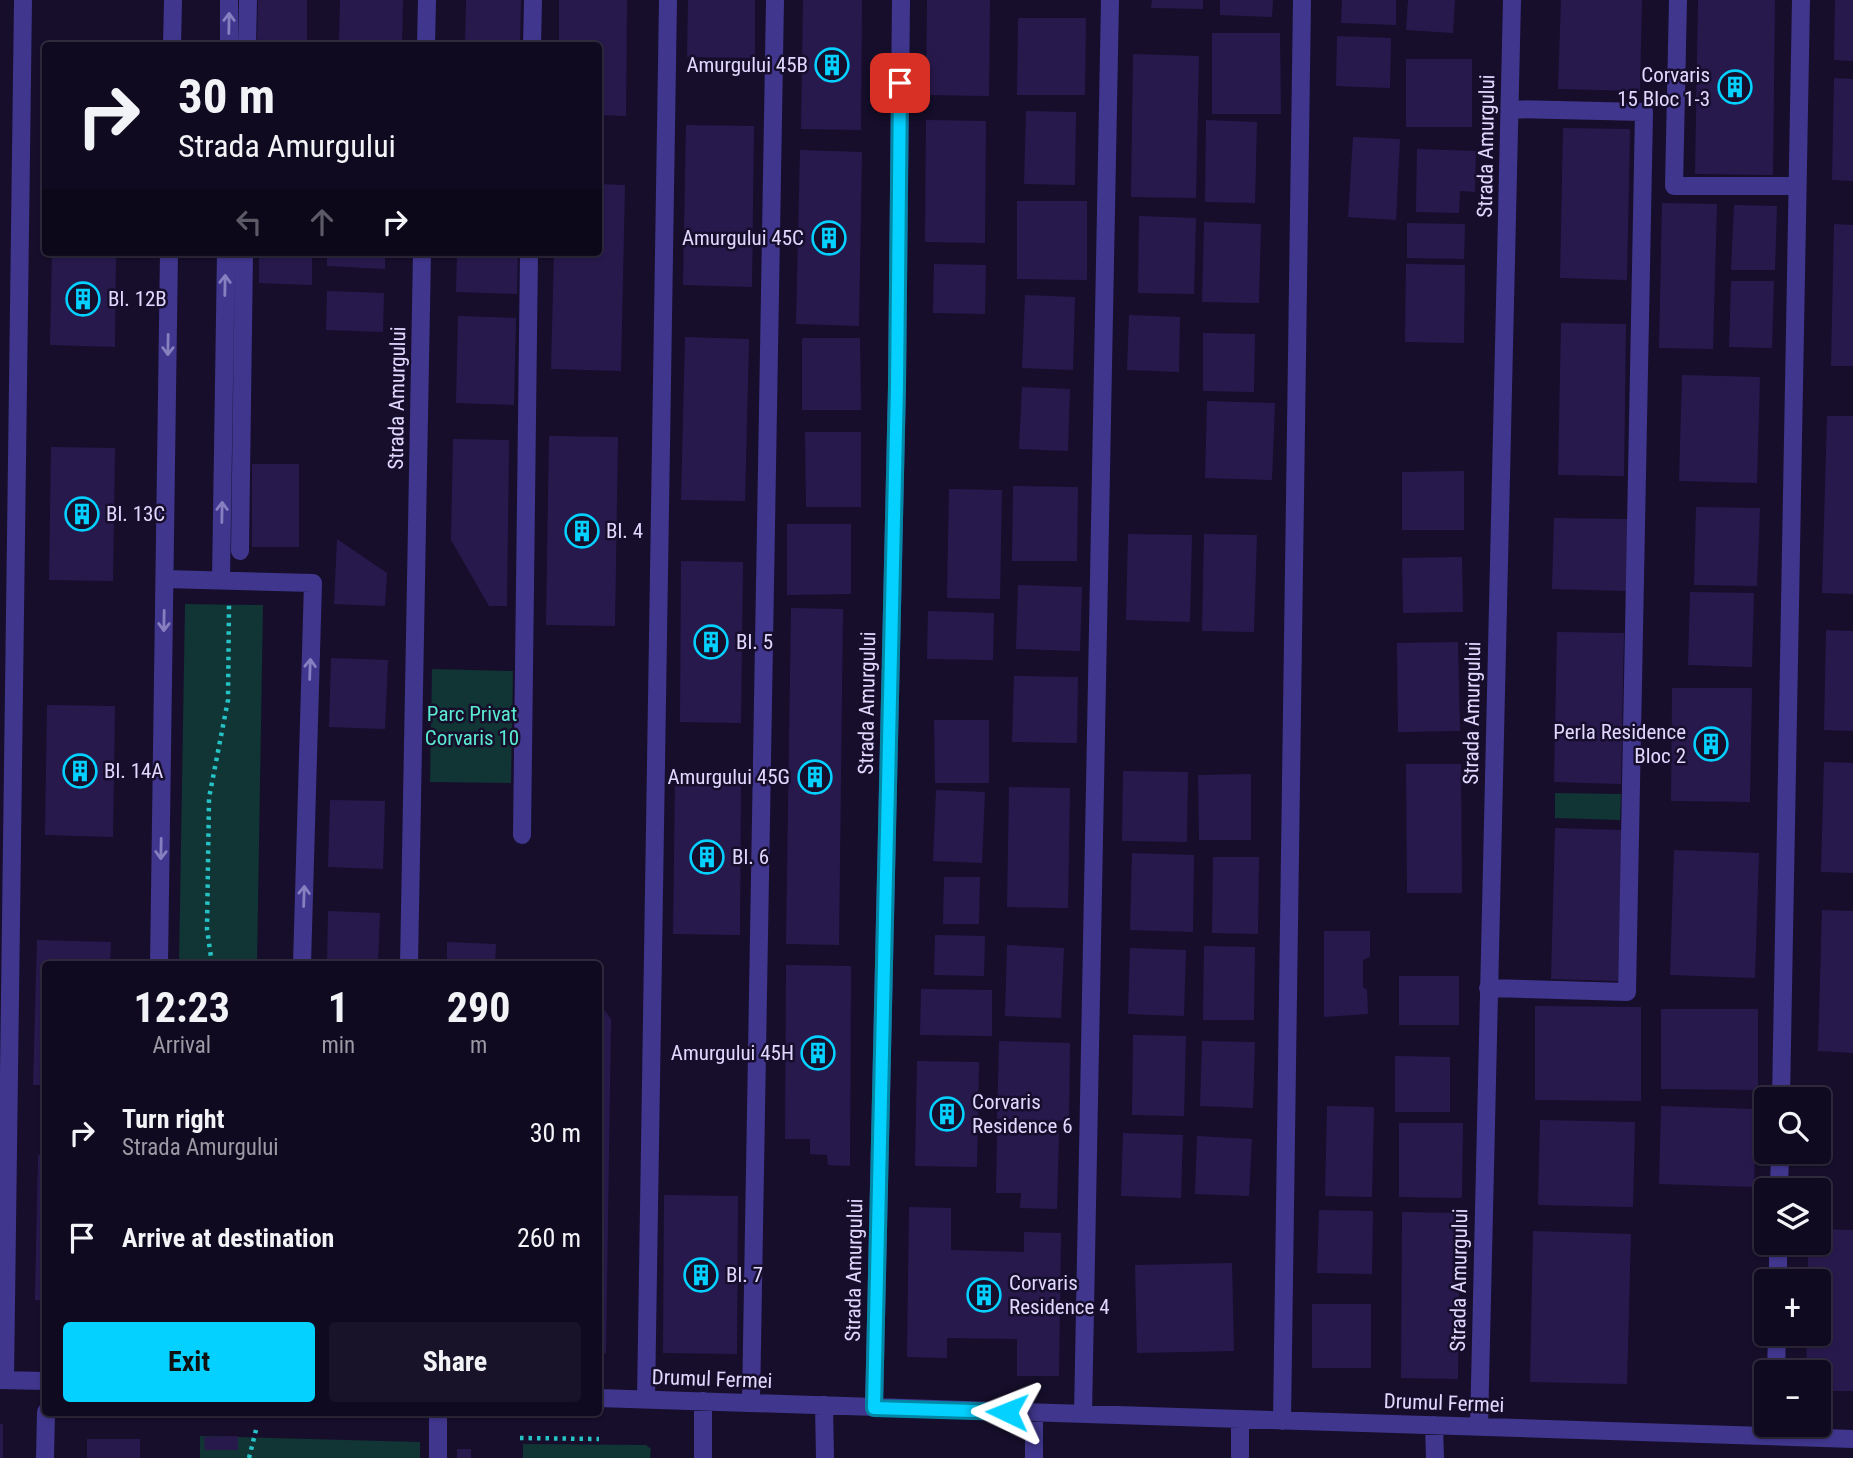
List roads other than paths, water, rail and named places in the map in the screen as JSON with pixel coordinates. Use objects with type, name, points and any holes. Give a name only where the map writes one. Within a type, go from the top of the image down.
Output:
[{"type":"street","points":[[23,0],[3,1380],[42,1381]]},
{"type":"street","points":[[172,42],[173,0]]},
{"type":"street","points":[[229,0],[229,42]]},
{"type":"street","points":[[247,42],[248,0]]},
{"type":"street","points":[[426,42],[427,0]]},
{"type":"street","points":[[532,42],[533,0]]},
{"type":"street","points":[[646,1399],[668,0]]},
{"type":"street","points":[[751,1403],[775,0]]},
{"type":"street","name":"Strada Amurgului","points":[[874,1408],[897,386],[901,0]]},
{"type":"street","points":[[1083,1414],[1110,0]]},
{"type":"street","points":[[1282,1421],[1302,0]]},
{"type":"street","name":"Strada Amurgului","points":[[1479,1427],[1512,0]]},
{"type":"street","points":[[1678,0],[1674,186],[1797,186]]},
{"type":"street","points":[[1781,1087],[1801,0]]},
{"type":"street","points":[[1488,988],[1627,992],[1644,112],[1509,108]]},
{"type":"street","points":[[159,961],[169,256]]},
{"type":"street","points":[[221,580],[226,256]]},
{"type":"street","points":[[240,551],[244,256]]},
{"type":"street","name":"Strada Amurgului","points":[[409,961],[422,256]]},
{"type":"street","points":[[522,835],[529,256]]},
{"type":"street","points":[[165,579],[313,583],[302,961]]},
{"type":"street","name":"Drumul Fermei","points":[[602,1398],[1434,1426],[1754,1430]]},
{"type":"street","points":[[703,1401],[703,1458]]},
{"type":"street","points":[[824,1405],[825,1458]]},
{"type":"street","points":[[1034,1413],[1034,1458]]},
{"type":"street","points":[[45,1458],[46,1416]]},
{"type":"street","points":[[438,1416],[438,1458]]},
{"type":"street","points":[[1240,1419],[1240,1458]]},
{"type":"street","points":[[1434,1426],[1434,1458]]},
{"type":"street","name":"Drumul Fermei","points":[[1831,1436],[1853,1439]]},
{"type":"place","name":"Amurgului 45B","points":[[832,65]]},
{"type":"place","name":"Corvaris 15 Bloc 1-3","points":[[1735,87]]},
{"type":"place","name":"Amurgului 45C","points":[[829,238]]},
{"type":"place","name":"Bl. 12B","points":[[83,299]]},
{"type":"place","name":"Bl. 13C","points":[[82,514]]},
{"type":"place","name":"Bl. 4","points":[[582,531]]},
{"type":"place","name":"Bl. 5","points":[[711,642]]},
{"type":"place","name":"Perla Residence Bloc 2","points":[[1711,744]]},
{"type":"place","name":"Bl. 14A","points":[[80,771]]},
{"type":"place","name":"Amurgului 45G","points":[[815,777]]},
{"type":"place","name":"Bl. 6","points":[[707,857]]},
{"type":"place","name":"Amurgului 45H","points":[[818,1053]]},
{"type":"place","name":"Corvaris Residence 6","points":[[947,1114]]},
{"type":"place","name":"Bl. 7","points":[[701,1275]]},
{"type":"place","name":"Corvaris Residence 4","points":[[984,1295]]},
{"type":"park label","name":"Parc Privat Corvaris 10","points":[[472,726]]}]
